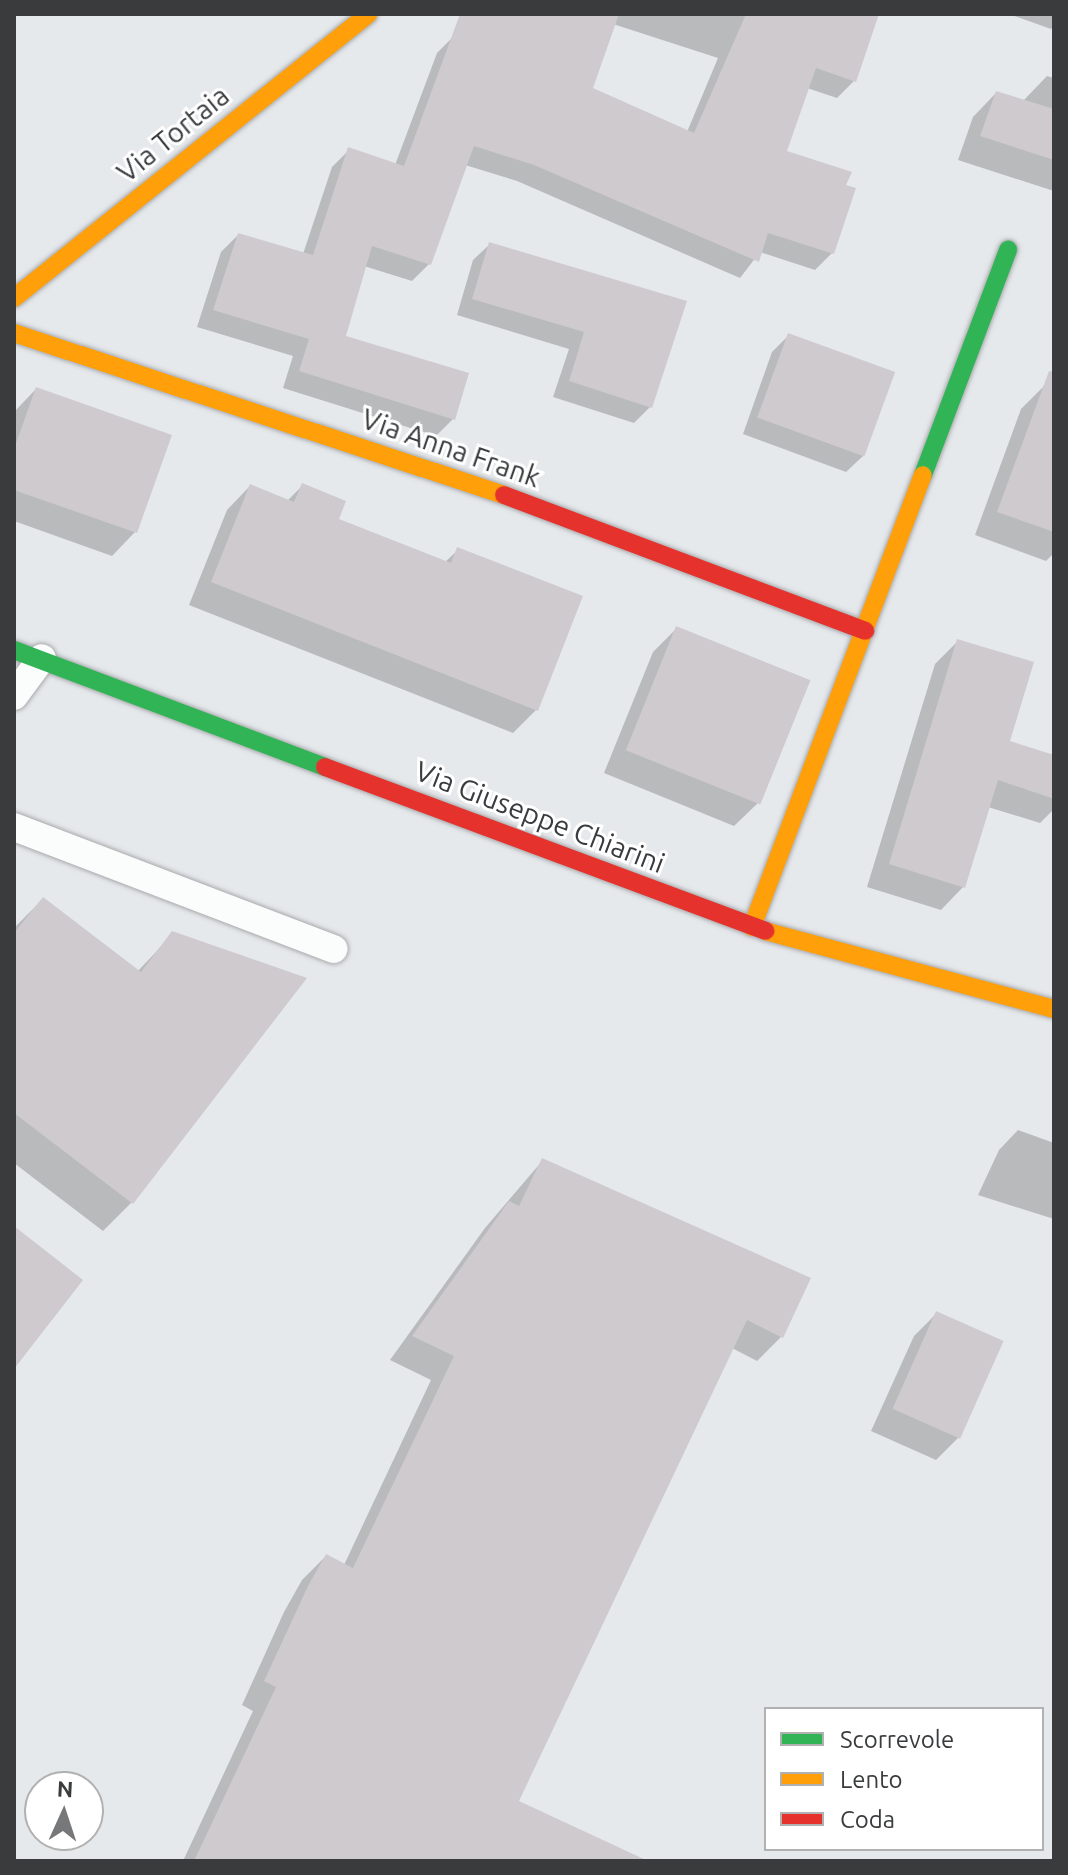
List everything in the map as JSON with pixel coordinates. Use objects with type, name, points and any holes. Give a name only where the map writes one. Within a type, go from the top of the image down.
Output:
[{"type":"street","name":"Via Tortaia","points":[[14,298],[368,14]]},
{"type":"street","points":[[752,927],[1008,250]]},
{"type":"street","name":"Via Anna Frank","points":[[14,333],[427,466],[865,631]]},
{"type":"street","name":"Via Giuseppe Chiarini","points":[[14,650],[752,927],[1054,1009]]},
{"type":"lane","points":[[14,696],[42,658]]},
{"type":"lane","points":[[14,827],[334,949]]},
{"type":"building","points":[[460,14],[619,14],[593,88],[694,133],[746,14],[879,14],[856,82],[816,68],[787,151],[852,172],[846,185],[856,188],[834,254],[768,233],[759,262],[534,165],[474,146],[431,265],[372,246],[346,336],[469,373],[455,420],[299,371],[309,339],[213,310],[238,233],[313,255],[348,147],[404,166]]},
{"type":"building","points":[[996,91],[1054,109],[1054,160],[980,136]]},
{"type":"building","points":[[489,242],[687,301],[652,408],[569,381],[584,332],[472,299]]},
{"type":"building","points":[[788,333],[895,372],[864,457],[757,418]]},
{"type":"building","points":[[1049,371],[1054,372],[1054,532],[997,512]]},
{"type":"building","points":[[36,387],[172,435],[137,533],[14,490],[14,449]]},
{"type":"building","points":[[302,483],[346,501],[339,519],[451,563],[457,547],[583,596],[538,711],[211,582],[250,484],[294,502]]},
{"type":"building","points":[[676,626],[810,680],[760,805],[626,750]]},
{"type":"building","points":[[957,639],[1034,662],[1010,741],[1054,755],[1054,799],[998,780],[965,888],[889,864]]},
{"type":"building","points":[[43,897],[141,972],[172,931],[307,978],[133,1204],[14,1113],[14,933]]},
{"type":"building","points":[[542,1158],[811,1278],[783,1338],[747,1320],[519,1801],[648,1861],[194,1861],[276,1687],[264,1681],[308,1586],[326,1554],[353,1568],[454,1356],[412,1336],[509,1201],[519,1206]]},
{"type":"building","points":[[14,1226],[83,1280],[14,1369]]},
{"type":"building","points":[[936,1311],[1004,1341],[960,1439],[892,1409]]},
{"type":"traffic: fast","points":[[923,475],[1008,250]]},
{"type":"traffic: fast","points":[[14,650],[325,767]]},
{"type":"traffic: slow","points":[[14,298],[368,14]]},
{"type":"traffic: slow","points":[[14,333],[504,495]]},
{"type":"traffic: slow","points":[[752,927],[923,475]]},
{"type":"traffic: slow","points":[[765,931],[1054,1009]]},
{"type":"traffic: jam","points":[[504,495],[865,631]]},
{"type":"traffic: jam","points":[[325,767],[765,931]]}]
